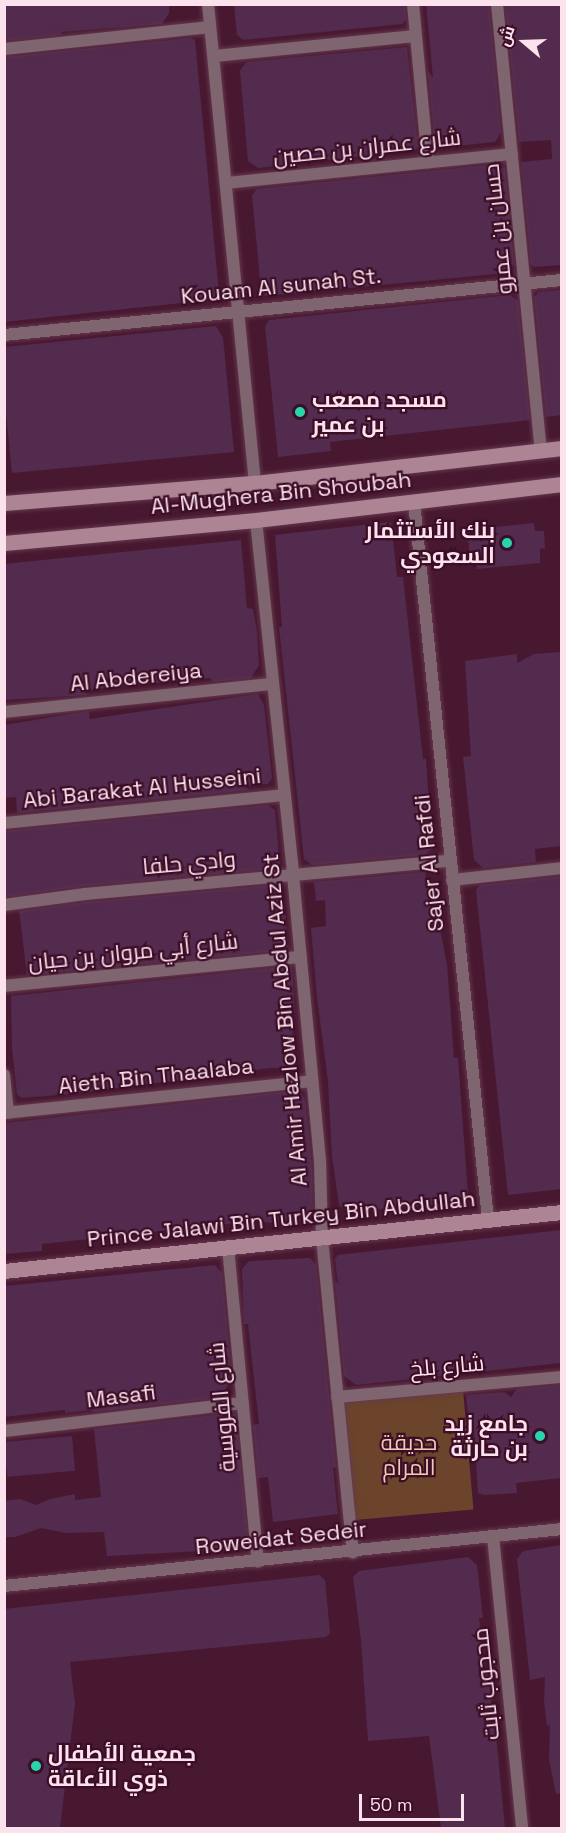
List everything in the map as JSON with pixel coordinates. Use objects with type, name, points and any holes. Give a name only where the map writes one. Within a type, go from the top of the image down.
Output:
[{"type":"street","points":[[208,4],[255,483]]},
{"type":"street","points":[[413,4],[428,162]]},
{"type":"street","name":"حسان بن عمرو","points":[[497,4],[542,450]]},
{"type":"street","points":[[4,49],[210,27]]},
{"type":"street","points":[[214,56],[416,36]]},
{"type":"street","name":"شارع عمران بن حصين","points":[[226,183],[512,154]]},
{"type":"street","name":"Kouam Al sunah St.","points":[[4,335],[561,280]]},
{"type":"street","name":"Al-Mughera Bin Shoubah","points":[[4,503],[255,483],[561,448]]},
{"type":"street","name":"Al-Mughera Bin Shoubah","points":[[4,543],[256,520],[561,484]]},
{"type":"street","name":"Sajer Al Rafdi","points":[[414,502],[488,1219]]},
{"type":"street","name":"Al Amir Hazlow Bin Abdul Aziz St","points":[[256,520],[301,957],[322,1199],[322,1238],[352,1552]]},
{"type":"street","name":"Al Abdereiya","points":[[4,712],[272,684]]},
{"type":"street","name":"Abi Barakat Al Husseini","points":[[4,823],[285,795]]},
{"type":"street","name":"وادي حلفا","points":[[4,904],[85,894],[450,861]]},
{"type":"street","points":[[452,880],[561,868]]},
{"type":"street","name":"شارع أبي مروان بن حيان","points":[[4,986],[301,957]]},
{"type":"street","points":[[4,1076],[6,1113]]},
{"type":"street","name":"Aieth Bin Thaalaba","points":[[6,1113],[312,1081]]},
{"type":"street","name":"Prince Jalawi Bin Turkey Bin Abdullah","points":[[4,1271],[561,1212]]},
{"type":"street","name":"شارع الفروسية","points":[[228,1247],[258,1562]]},
{"type":"street","name":"شارع بلخ","points":[[337,1397],[561,1377]]},
{"type":"street","name":"Masafi","points":[[4,1431],[242,1403]]},
{"type":"street","name":"Roweidat Sedeir","points":[[4,1586],[258,1562],[561,1529]]},
{"type":"street","name":"محجوب ثابت","points":[[493,1536],[522,1828]]},
{"type":"green space","name":"حديقة المرام","points":[[463,1390],[473,1510],[352,1520],[341,1401]]},
{"type":"building","points":[[4,4],[169,4],[169,13],[162,24],[61,32],[61,35],[4,41]]},
{"type":"building","points":[[234,4],[405,4],[406,19],[403,24],[243,40],[237,35]]},
{"type":"building","points":[[426,4],[489,4],[501,132],[495,142],[447,147],[434,136],[428,71],[433,78]]},
{"type":"building","points":[[505,4],[561,4],[561,265],[534,267],[531,264],[521,162],[552,159],[551,140],[519,142]]},
{"type":"building","points":[[190,38],[195,40],[219,294],[210,300],[4,322],[4,57]]},
{"type":"building","points":[[407,47],[418,146],[415,150],[258,168],[248,161],[240,70],[247,62]]},
{"type":"building","points":[[498,164],[505,168],[514,264],[507,273],[266,296],[261,291],[252,195],[257,189]]},
{"type":"building","points":[[561,290],[561,415],[546,417],[534,297],[539,292]]},
{"type":"building","points":[[510,295],[518,301],[530,420],[330,442],[331,451],[278,457],[265,326],[269,320]]},
{"type":"building","points":[[216,326],[223,338],[234,452],[12,473],[4,392],[4,347]]},
{"type":"building","points":[[391,522],[397,577],[403,577],[423,759],[426,759],[432,849],[424,855],[312,865],[304,859],[279,627],[282,627],[275,535]]},
{"type":"building","name":"بنك الأستثمار السعودي","points":[[534,523],[535,531],[544,531],[545,549],[540,548],[540,563],[477,569],[477,556],[470,557],[468,538],[477,537],[477,529]]},
{"type":"building","points":[[241,540],[247,608],[253,609],[257,631],[259,665],[251,678],[212,682],[211,678],[103,688],[86,691],[87,695],[4,700],[4,564]]},
{"type":"building","points":[[561,652],[561,846],[535,849],[536,862],[483,868],[474,860],[463,757],[471,756],[465,661],[517,654],[517,663],[534,654]]},
{"type":"building","points":[[258,694],[264,705],[272,778],[268,784],[243,786],[249,790],[17,813],[16,797],[4,798],[4,725],[89,711],[90,719]]},
{"type":"building","points":[[268,805],[275,810],[280,868],[84,886],[4,897],[4,831]]},
{"type":"building","points":[[425,872],[432,917],[438,919],[447,965],[454,1058],[458,1058],[468,1195],[460,1202],[347,1212],[339,1205],[332,1157],[328,1081],[311,928],[326,926],[325,900],[316,901],[314,882]]},
{"type":"building","points":[[561,876],[561,1189],[508,1195],[476,890],[480,885]]},
{"type":"building","points":[[282,884],[289,950],[27,975],[19,911],[86,902]]},
{"type":"building","points":[[292,966],[295,1013],[291,1013],[295,1068],[270,1068],[71,1094],[21,1098],[17,1094],[12,1049],[11,996]]},
{"type":"building","points":[[283,1092],[301,1093],[305,1099],[312,1166],[313,1212],[309,1215],[272,1223],[257,1221],[42,1244],[42,1251],[4,1254],[4,1123]]},
{"type":"building","points":[[561,1230],[561,1363],[356,1385],[344,1376],[335,1281],[338,1284],[335,1259],[338,1255]]},
{"type":"building","points":[[310,1258],[316,1264],[336,1467],[333,1468],[338,1514],[273,1522],[268,1477],[258,1478],[253,1425],[259,1424],[248,1324],[244,1324],[242,1269],[249,1261]]},
{"type":"building","points":[[215,1265],[222,1273],[232,1381],[217,1398],[93,1412],[92,1410],[65,1413],[65,1410],[4,1417],[4,1286]]},
{"type":"building","points":[[561,1385],[561,1478],[516,1483],[517,1493],[485,1495],[478,1493],[473,1413],[468,1414],[466,1395],[504,1392],[511,1397],[517,1389]]},
{"type":"building","points":[[232,1413],[236,1415],[248,1539],[240,1549],[107,1556],[104,1532],[66,1533],[41,1528],[15,1537],[4,1537],[4,1501],[20,1499],[36,1505],[50,1499],[75,1494],[75,1500],[101,1497],[94,1429]]},
{"type":"building","points":[[72,1436],[75,1471],[7,1477],[4,1442]]},
{"type":"building","points":[[561,1545],[561,1793],[556,1794],[549,1759],[550,1725],[547,1726],[544,1701],[545,1677],[530,1680],[517,1559],[523,1551]]},
{"type":"building","points":[[468,1557],[477,1565],[483,1618],[479,1618],[485,1674],[490,1673],[505,1828],[441,1828],[429,1736],[368,1741],[361,1641],[353,1577],[359,1571]]},
{"type":"building","points":[[319,1575],[325,1580],[330,1633],[326,1637],[70,1662],[75,1704],[60,1828],[4,1828],[4,1609]]},
{"type":"place","name":"مسجد مصعب بن عمير","points":[[300,412]]},
{"type":"place","name":"بنك الأستثمار السعودي","points":[[507,543]]},
{"type":"place","name":"جامع زيد بن حارثة","points":[[540,1436]]},
{"type":"place","name":"جمعية الأطفال ذوي الأعاقة","points":[[36,1766]]}]
